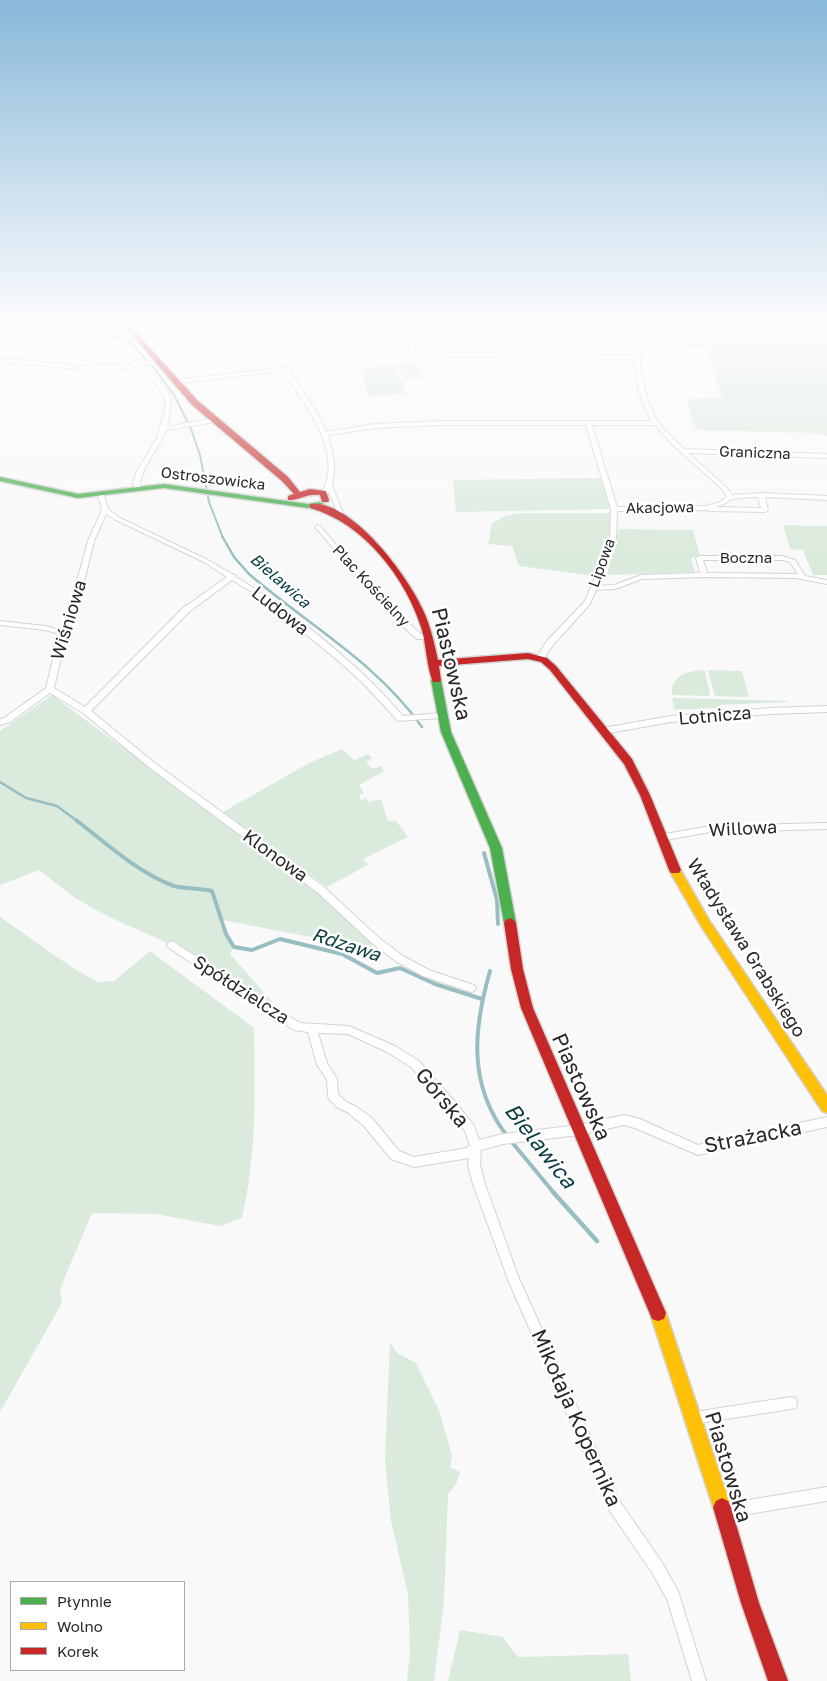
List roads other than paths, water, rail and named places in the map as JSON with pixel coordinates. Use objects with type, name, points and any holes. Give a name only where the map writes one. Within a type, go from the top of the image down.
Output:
[{"type":"main road","points":[[193,399],[285,479],[298,498],[321,492]]},
{"type":"main road","name":"Ostroszowicka","points":[[0,479],[78,496],[101,495],[164,486],[276,502],[298,498],[313,506]]},
{"type":"main road","name":"Piastowska","points":[[285,479],[321,492],[379,550],[400,575],[419,607],[429,637],[441,715],[496,847],[508,896],[514,952],[525,1003],[659,1312],[694,1418],[750,1603],[778,1681]]},
{"type":"main road","points":[[313,506],[321,492]]},
{"type":"main road","name":"Piastowska","points":[[313,506],[327,509],[344,517]]},
{"type":"main road","points":[[434,663],[528,656],[540,658]]},
{"type":"main road","name":"Władysława Grabskiego","points":[[540,658],[553,668],[628,762],[645,795],[660,838],[676,874],[705,923],[827,1107]]},
{"type":"street","points":[[137,489],[137,477],[154,450],[164,429],[168,399]]},
{"type":"street","points":[[304,399],[324,434],[331,477],[321,492]]},
{"type":"street","points":[[646,399],[656,423],[683,451],[724,488],[730,497],[761,495],[827,498]]},
{"type":"street","points":[[164,429],[215,420]]},
{"type":"street","name":"Lipowa","points":[[540,658],[562,630],[581,612],[588,602],[604,567],[613,540],[614,509],[588,422]]},
{"type":"street","points":[[324,434],[375,426],[425,424],[656,423]]},
{"type":"street","name":"Graniczna","points":[[683,451],[827,456]]},
{"type":"street","points":[[321,492],[331,477]]},
{"type":"street","points":[[101,495],[105,510]]},
{"type":"street","name":"Akacjowa","points":[[614,509],[707,508],[765,510],[761,495]]},
{"type":"street","name":"Akacjowa","points":[[707,508],[722,503],[730,497]]},
{"type":"street","name":"Ludowa","points":[[105,510],[232,576],[262,596],[338,656],[365,680],[401,719],[441,715]]},
{"type":"street","name":"Wiśniowa","points":[[50,689],[63,633],[74,607],[93,534],[105,510]]},
{"type":"street","name":"Plac Kościelny","points":[[318,527],[359,575],[379,594],[394,614],[420,637],[429,637]]},
{"type":"street","name":"Boczna","points":[[704,575],[699,558],[782,558],[793,561],[802,576]]},
{"type":"street","name":"Boczna","points":[[593,588],[614,587],[641,577],[704,575],[802,576],[827,582]]},
{"type":"street","points":[[86,711],[186,610],[232,576]]},
{"type":"street","points":[[0,624],[44,628],[63,633]]},
{"type":"street","points":[[0,722],[7,720],[50,689]]},
{"type":"street","name":"Klonowa","points":[[50,689],[86,711],[175,782],[320,889],[376,941],[400,959],[426,973],[471,988]]},
{"type":"street","name":"Lotnicza","points":[[603,731],[671,719],[771,711],[827,709]]},
{"type":"street","name":"Willowa","points":[[660,838],[710,829],[827,826]]},
{"type":"street","name":"Spółdzielcza","points":[[172,945],[298,1027],[312,1029]]},
{"type":"street","name":"Górska","points":[[312,1029],[350,1030],[390,1049],[415,1064],[469,1128],[476,1146],[470,1153],[414,1162],[395,1155],[368,1122],[351,1109],[342,1105],[333,1096],[332,1079],[322,1065],[312,1029]]},
{"type":"street","name":"Strażacka","points":[[476,1146],[503,1139],[579,1130],[624,1120],[636,1123],[698,1150],[827,1122]]},
{"type":"street","name":"Mikołaja Kopernika","points":[[476,1146],[474,1165],[479,1184],[513,1278],[614,1505],[656,1566],[673,1596],[700,1681]]},
{"type":"street","points":[[694,1418],[791,1403]]},
{"type":"street","points":[[723,1512],[827,1494]]},
{"type":"waterway","name":"Bielawica","points":[[176,399],[191,429],[200,455],[209,502],[223,537]]},
{"type":"waterway","name":"Bielawica","points":[[223,537],[234,557],[249,574],[363,663],[404,704],[422,727]]},
{"type":"waterway","name":"Rdzawa","points":[[0,782],[26,798],[57,806],[77,821]]},
{"type":"waterway","name":"Rdzawa","points":[[76,820],[123,857],[161,880],[178,887],[212,891],[226,934],[234,947],[252,950],[280,939],[342,954],[377,973],[400,968],[435,984],[482,999]]},
{"type":"waterway","name":"Bielawica","points":[[484,853],[497,900],[498,924]]},
{"type":"waterway","name":"Bielawica","points":[[490,971],[480,1014],[477,1056],[480,1077],[486,1097],[494,1117],[507,1136]]},
{"type":"waterway","name":"Bielawica","points":[[511,1141],[554,1193]]},
{"type":"waterway","name":"Bielawica","points":[[553,1192],[597,1241]]}]
